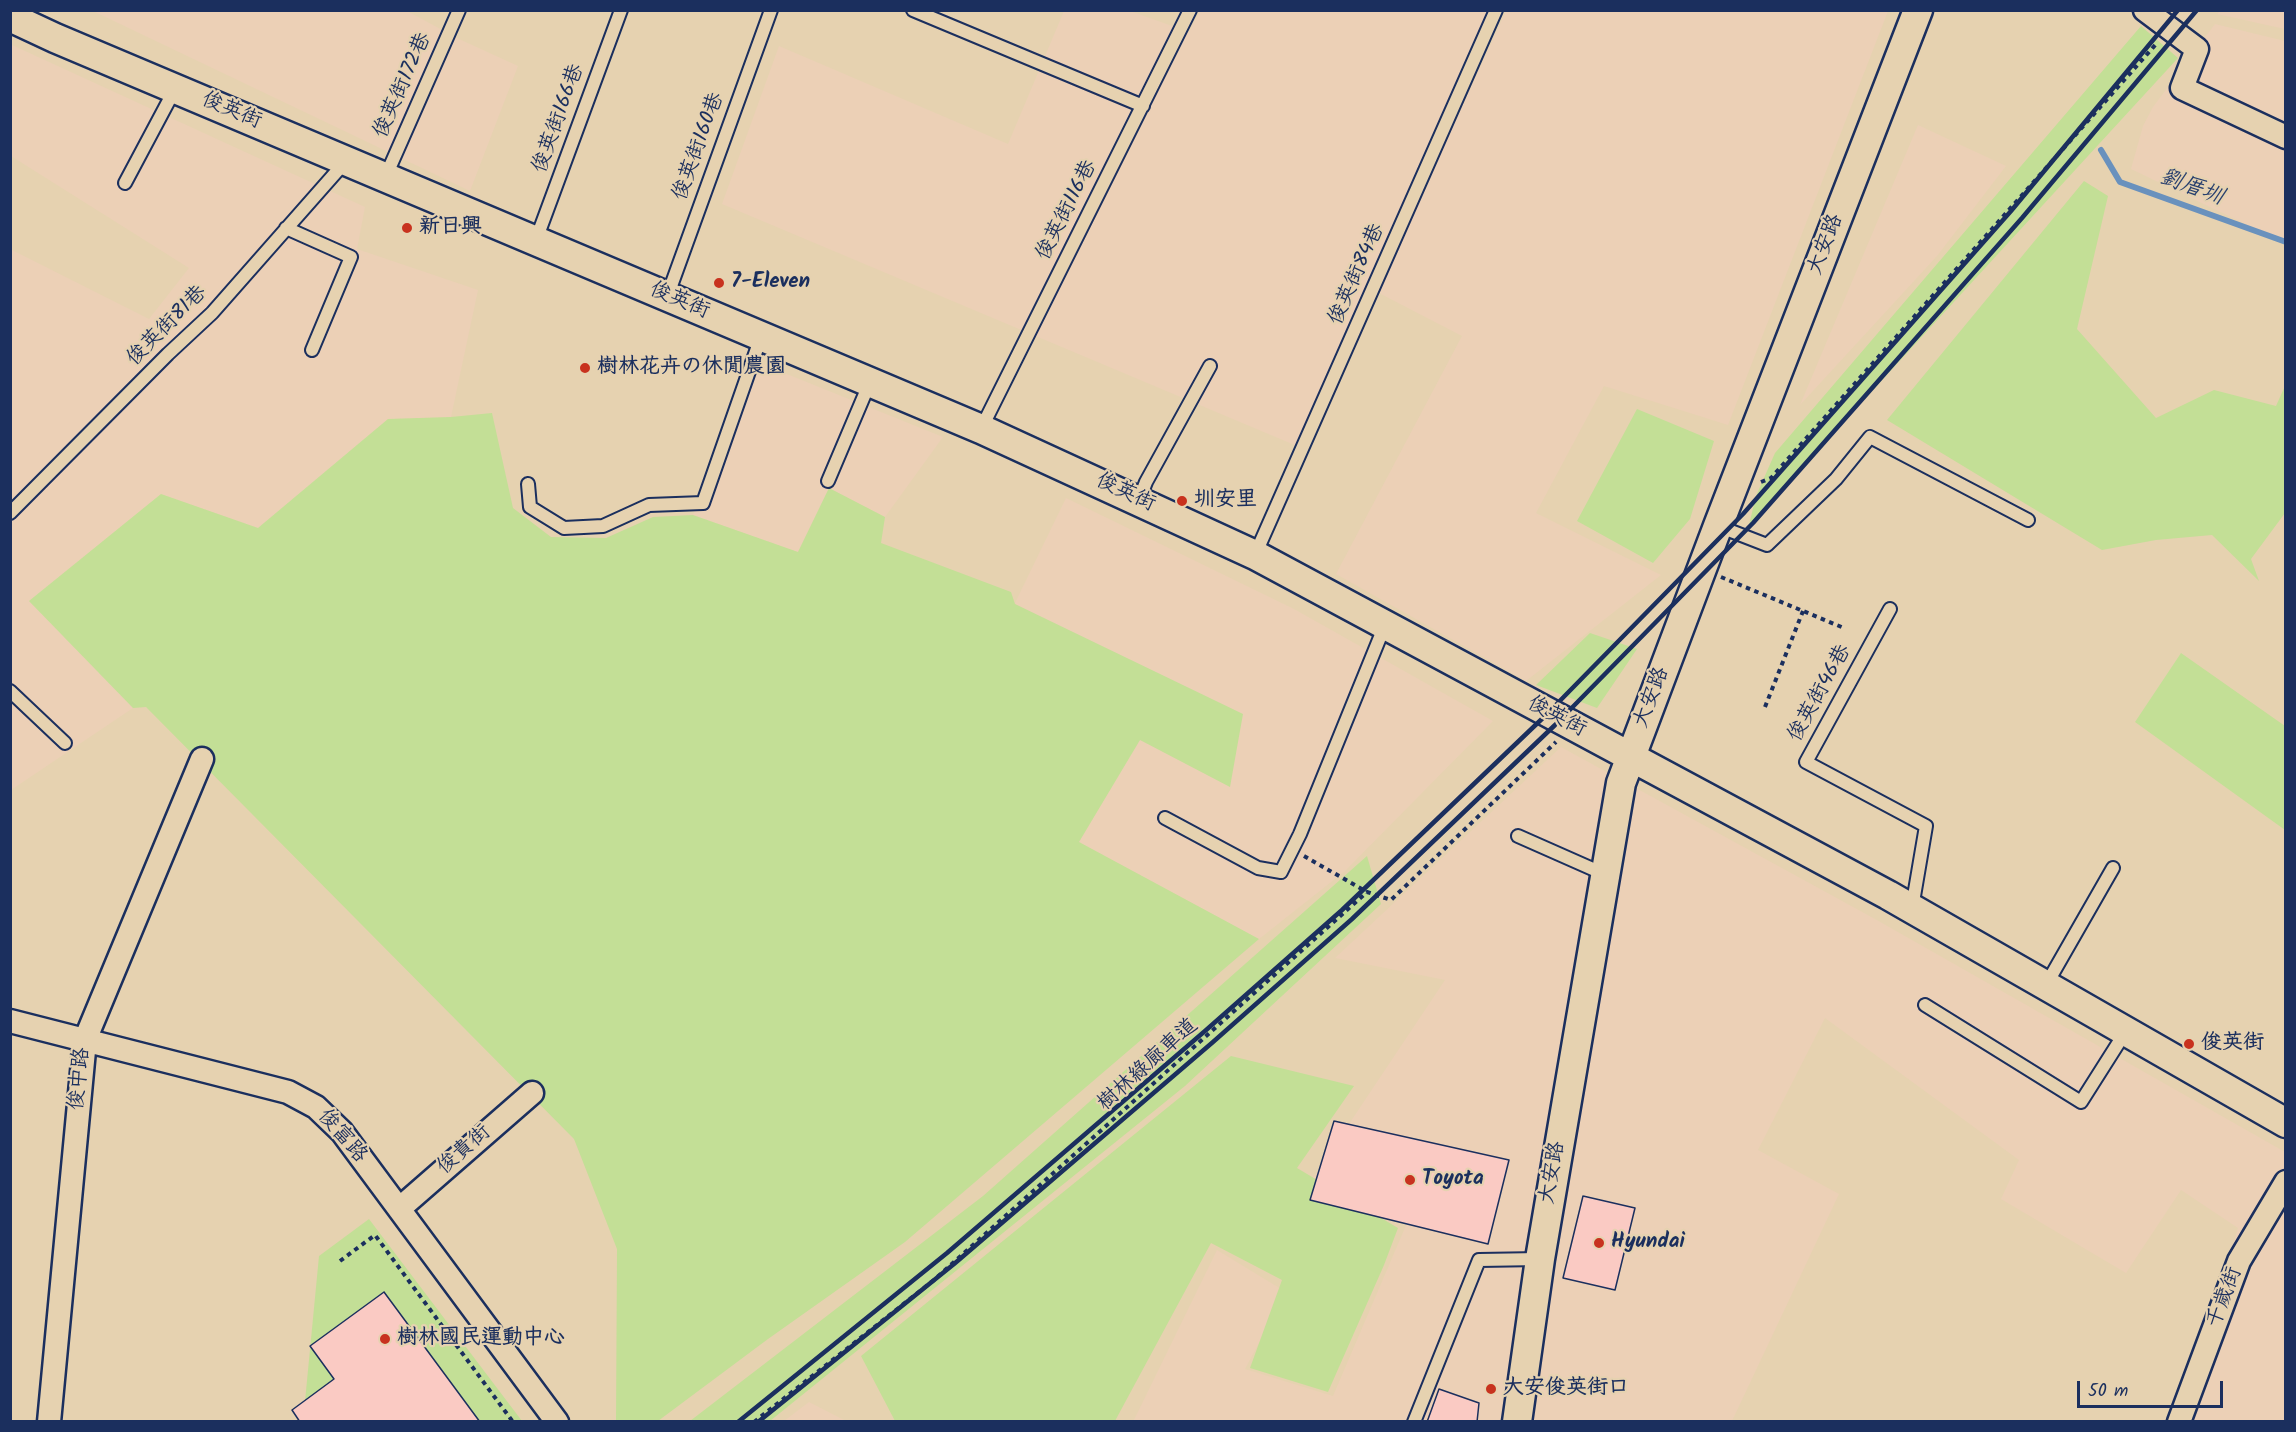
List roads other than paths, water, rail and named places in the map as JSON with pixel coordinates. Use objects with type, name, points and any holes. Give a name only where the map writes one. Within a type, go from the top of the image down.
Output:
[{"type":"street","name":"大安路","points":[[1517,1422],[1539,1259],[1621,783],[1918,10]]},
{"type":"street","points":[[2145,10],[2197,49],[2182,88],[2286,137]]},
{"type":"street","name":"俊英街","points":[[10,17],[981,429],[1255,555],[1912,909],[2286,1123]]},
{"type":"street","name":"俊中路","points":[[49,1422],[85,1040],[202,759]]},
{"type":"street","name":"俊富路","points":[[10,1021],[288,1092],[316,1107],[342,1132],[557,1422]]},
{"type":"street","name":"俊貴街","points":[[399,1209],[532,1093]]},
{"type":"street","name":"千歲街","points":[[2179,1422],[2240,1261],[2286,1182]]},
{"type":"lane","name":"俊英街172巷","points":[[385,178],[459,10]]},
{"type":"lane","name":"俊英街166巷","points":[[536,240],[621,10]]},
{"type":"lane","name":"俊英街160巷","points":[[667,297],[771,10]]},
{"type":"lane","points":[[913,10],[1143,106]]},
{"type":"lane","name":"俊英街116巷","points":[[981,429],[1190,10]]},
{"type":"lane","name":"俊英街84巷","points":[[1255,555],[1496,10]]},
{"type":"lane","points":[[125,183],[176,88]]},
{"type":"lane","name":"俊英街81巷","points":[[10,513],[168,354],[212,313],[346,161]]},
{"type":"lane","points":[[286,228],[351,257],[312,350]]},
{"type":"lane","points":[[528,484],[530,507],[564,528],[603,526],[649,505],[703,503],[761,337]]},
{"type":"lane","points":[[1139,500],[1146,482],[1210,366]]},
{"type":"lane","points":[[828,481],[870,382]]},
{"type":"lane","points":[[1718,526],[1767,545],[1836,479],[1870,437],[2028,519]]},
{"type":"lane","name":"俊英街46巷","points":[[1890,609],[1806,762],[1926,826],[1912,909]]},
{"type":"lane","points":[[1165,818],[1258,868],[1281,872],[1293,849],[1385,625]]},
{"type":"lane","points":[[10,691],[65,743]]},
{"type":"lane","points":[[1518,836],[1604,874]]},
{"type":"lane","points":[[2046,985],[2113,868]]},
{"type":"lane","points":[[1924,1005],[2082,1102],[2126,1031]]},
{"type":"lane","points":[[1414,1422],[1479,1260],[1539,1259]]},
{"type":"waterway","name":"劉厝圳","points":[[2101,150],[2120,182],[2286,242]]},
{"type":"railway","points":[[738,1422],[947,1253],[1205,1031],[1342,910],[1546,715],[1743,514],[2011,211],[2178,10]]},
{"type":"railway","points":[[758,1422],[954,1264],[1213,1042],[1352,919],[1555,725],[1753,523],[2022,218],[2197,10]]},
{"type":"place","name":"新日興","points":[[407,228]]},
{"type":"place","name":"7-Eleven","points":[[719,283]]},
{"type":"place","name":"樹林花卉の休閒農園","points":[[585,368]]},
{"type":"place","name":"圳安里","points":[[1182,501]]},
{"type":"place","name":"俊英街","points":[[2189,1044]]},
{"type":"place","name":"Toyota","points":[[1410,1180]]},
{"type":"place","name":"Hyundai","points":[[1599,1243]]},
{"type":"place","name":"樹林國民運動中心","points":[[385,1339]]},
{"type":"place","name":"大安俊英街口","points":[[1491,1389]]}]
